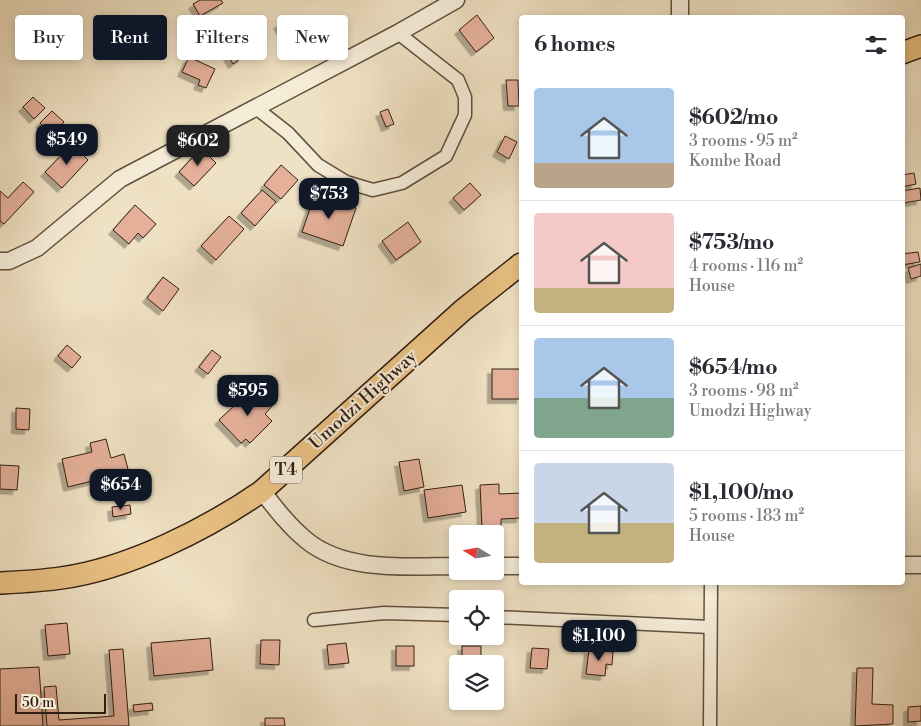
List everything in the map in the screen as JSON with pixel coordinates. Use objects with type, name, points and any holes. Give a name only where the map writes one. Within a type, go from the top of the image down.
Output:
[{"type":"highway","points":[[905,52],[921,46]]},
{"type":"highway","name":"Umodzi Highway","points":[[0,583],[62,578],[120,563],[226,516],[262,492],[463,310],[519,266]]},
{"type":"street","points":[[0,260],[9,261],[37,248],[120,179],[398,33],[456,0]]},
{"type":"street","points":[[680,0],[680,15]]},
{"type":"street","points":[[256,108],[288,134],[318,166],[346,182],[373,190],[402,184],[446,156],[465,115],[465,97],[458,80],[398,33]]},
{"type":"street","points":[[262,492],[284,519],[306,540],[323,551],[347,560],[388,565],[449,566]]},
{"type":"street","points":[[905,565],[921,565]]},
{"type":"street","points":[[504,566],[519,566]]},
{"type":"street","points":[[710,726],[711,585]]},
{"type":"street","points":[[314,620],[384,613],[449,615]]},
{"type":"street","points":[[504,617],[710,627]]},
{"type":"building","points":[[200,0],[221,0],[223,3],[202,15],[199,15],[193,4]]},
{"type":"building","points":[[477,15],[494,38],[476,52],[459,30]]},
{"type":"building","points":[[188,60],[196,60],[215,69],[206,88],[198,85],[200,80],[182,72]]},
{"type":"building","points":[[231,60],[239,60],[233,64]]},
{"type":"building","points":[[506,80],[518,80],[519,106],[508,106]]},
{"type":"building","points":[[33,97],[45,108],[34,119],[23,107]]},
{"type":"building","points":[[388,109],[394,124],[386,127],[380,112]]},
{"type":"building","points":[[52,111],[64,122],[52,135],[40,123]]},
{"type":"building","points":[[505,136],[517,142],[509,159],[497,152]]},
{"type":"building","points":[[72,144],[88,160],[62,188],[45,172]]},
{"type":"building","points":[[201,148],[216,163],[194,186],[179,172]]},
{"type":"building","points":[[281,165],[298,180],[281,199],[264,185]]},
{"type":"building","points":[[914,173],[916,184],[905,186],[905,174]]},
{"type":"building","points":[[23,182],[34,192],[4,224],[0,221],[0,191],[8,198]]},
{"type":"building","points":[[470,183],[481,195],[464,210],[453,198]]},
{"type":"building","points":[[920,188],[921,200],[905,203],[905,190]]},
{"type":"building","points":[[262,190],[276,202],[255,226],[241,213]]},
{"type":"building","points":[[315,194],[356,208],[343,246],[302,232]]},
{"type":"building","points":[[135,205],[156,224],[143,238],[138,233],[129,244],[113,230]]},
{"type":"building","points":[[229,216],[244,229],[216,260],[201,246]]},
{"type":"building","points":[[408,222],[421,242],[396,260],[382,241]]},
{"type":"building","points":[[918,252],[920,262],[905,264],[905,254]]},
{"type":"building","points":[[921,264],[921,276],[911,279],[908,268]]},
{"type":"building","points":[[163,277],[179,289],[163,311],[147,298]]},
{"type":"building","points":[[67,345],[81,357],[72,368],[58,356]]},
{"type":"building","points":[[212,350],[221,357],[208,374],[199,367]]},
{"type":"building","points":[[492,369],[519,369],[519,399],[492,399]]},
{"type":"building","points":[[254,387],[272,406],[265,414],[272,421],[250,443],[246,439],[241,443],[219,420]]},
{"type":"building","points":[[16,408],[30,409],[29,430],[16,429]]},
{"type":"building","points":[[106,439],[111,458],[124,454],[129,473],[116,475],[118,483],[98,487],[96,480],[68,487],[62,459],[92,452],[90,443]]},
{"type":"building","points":[[419,459],[424,487],[404,491],[399,462]]},
{"type":"building","points":[[0,465],[19,466],[17,490],[0,489]]},
{"type":"building","points":[[499,484],[499,494],[519,493],[519,518],[501,519],[501,525],[482,525],[480,485]]},
{"type":"building","points":[[462,485],[466,512],[428,518],[424,490]]},
{"type":"building","points":[[130,505],[131,514],[113,517],[112,507]]},
{"type":"building","points":[[67,623],[70,654],[48,656],[45,625]]},
{"type":"building","points":[[210,638],[213,670],[154,676],[151,643]]},
{"type":"building","points":[[261,640],[280,640],[279,665],[260,664]]},
{"type":"building","points":[[346,643],[349,663],[329,665],[327,645]]},
{"type":"building","points":[[396,646],[414,646],[414,666],[396,666]]},
{"type":"building","points":[[462,646],[481,646],[481,655],[462,655]]},
{"type":"building","points":[[532,648],[549,649],[547,669],[530,668]]},
{"type":"building","points":[[123,649],[129,726],[47,726],[44,687],[56,686],[59,720],[114,716],[109,650]]},
{"type":"building","points":[[589,649],[613,652],[612,665],[606,664],[605,676],[586,674]]},
{"type":"building","points":[[39,667],[43,726],[0,726],[0,669]]},
{"type":"building","points":[[857,668],[873,668],[872,704],[893,705],[893,724],[855,726]]},
{"type":"building","points":[[152,703],[153,710],[134,712],[133,705]]},
{"type":"building","points":[[921,706],[921,721],[908,722],[908,707]]},
{"type":"building","points":[[265,718],[284,718],[285,726],[265,726]]}]
